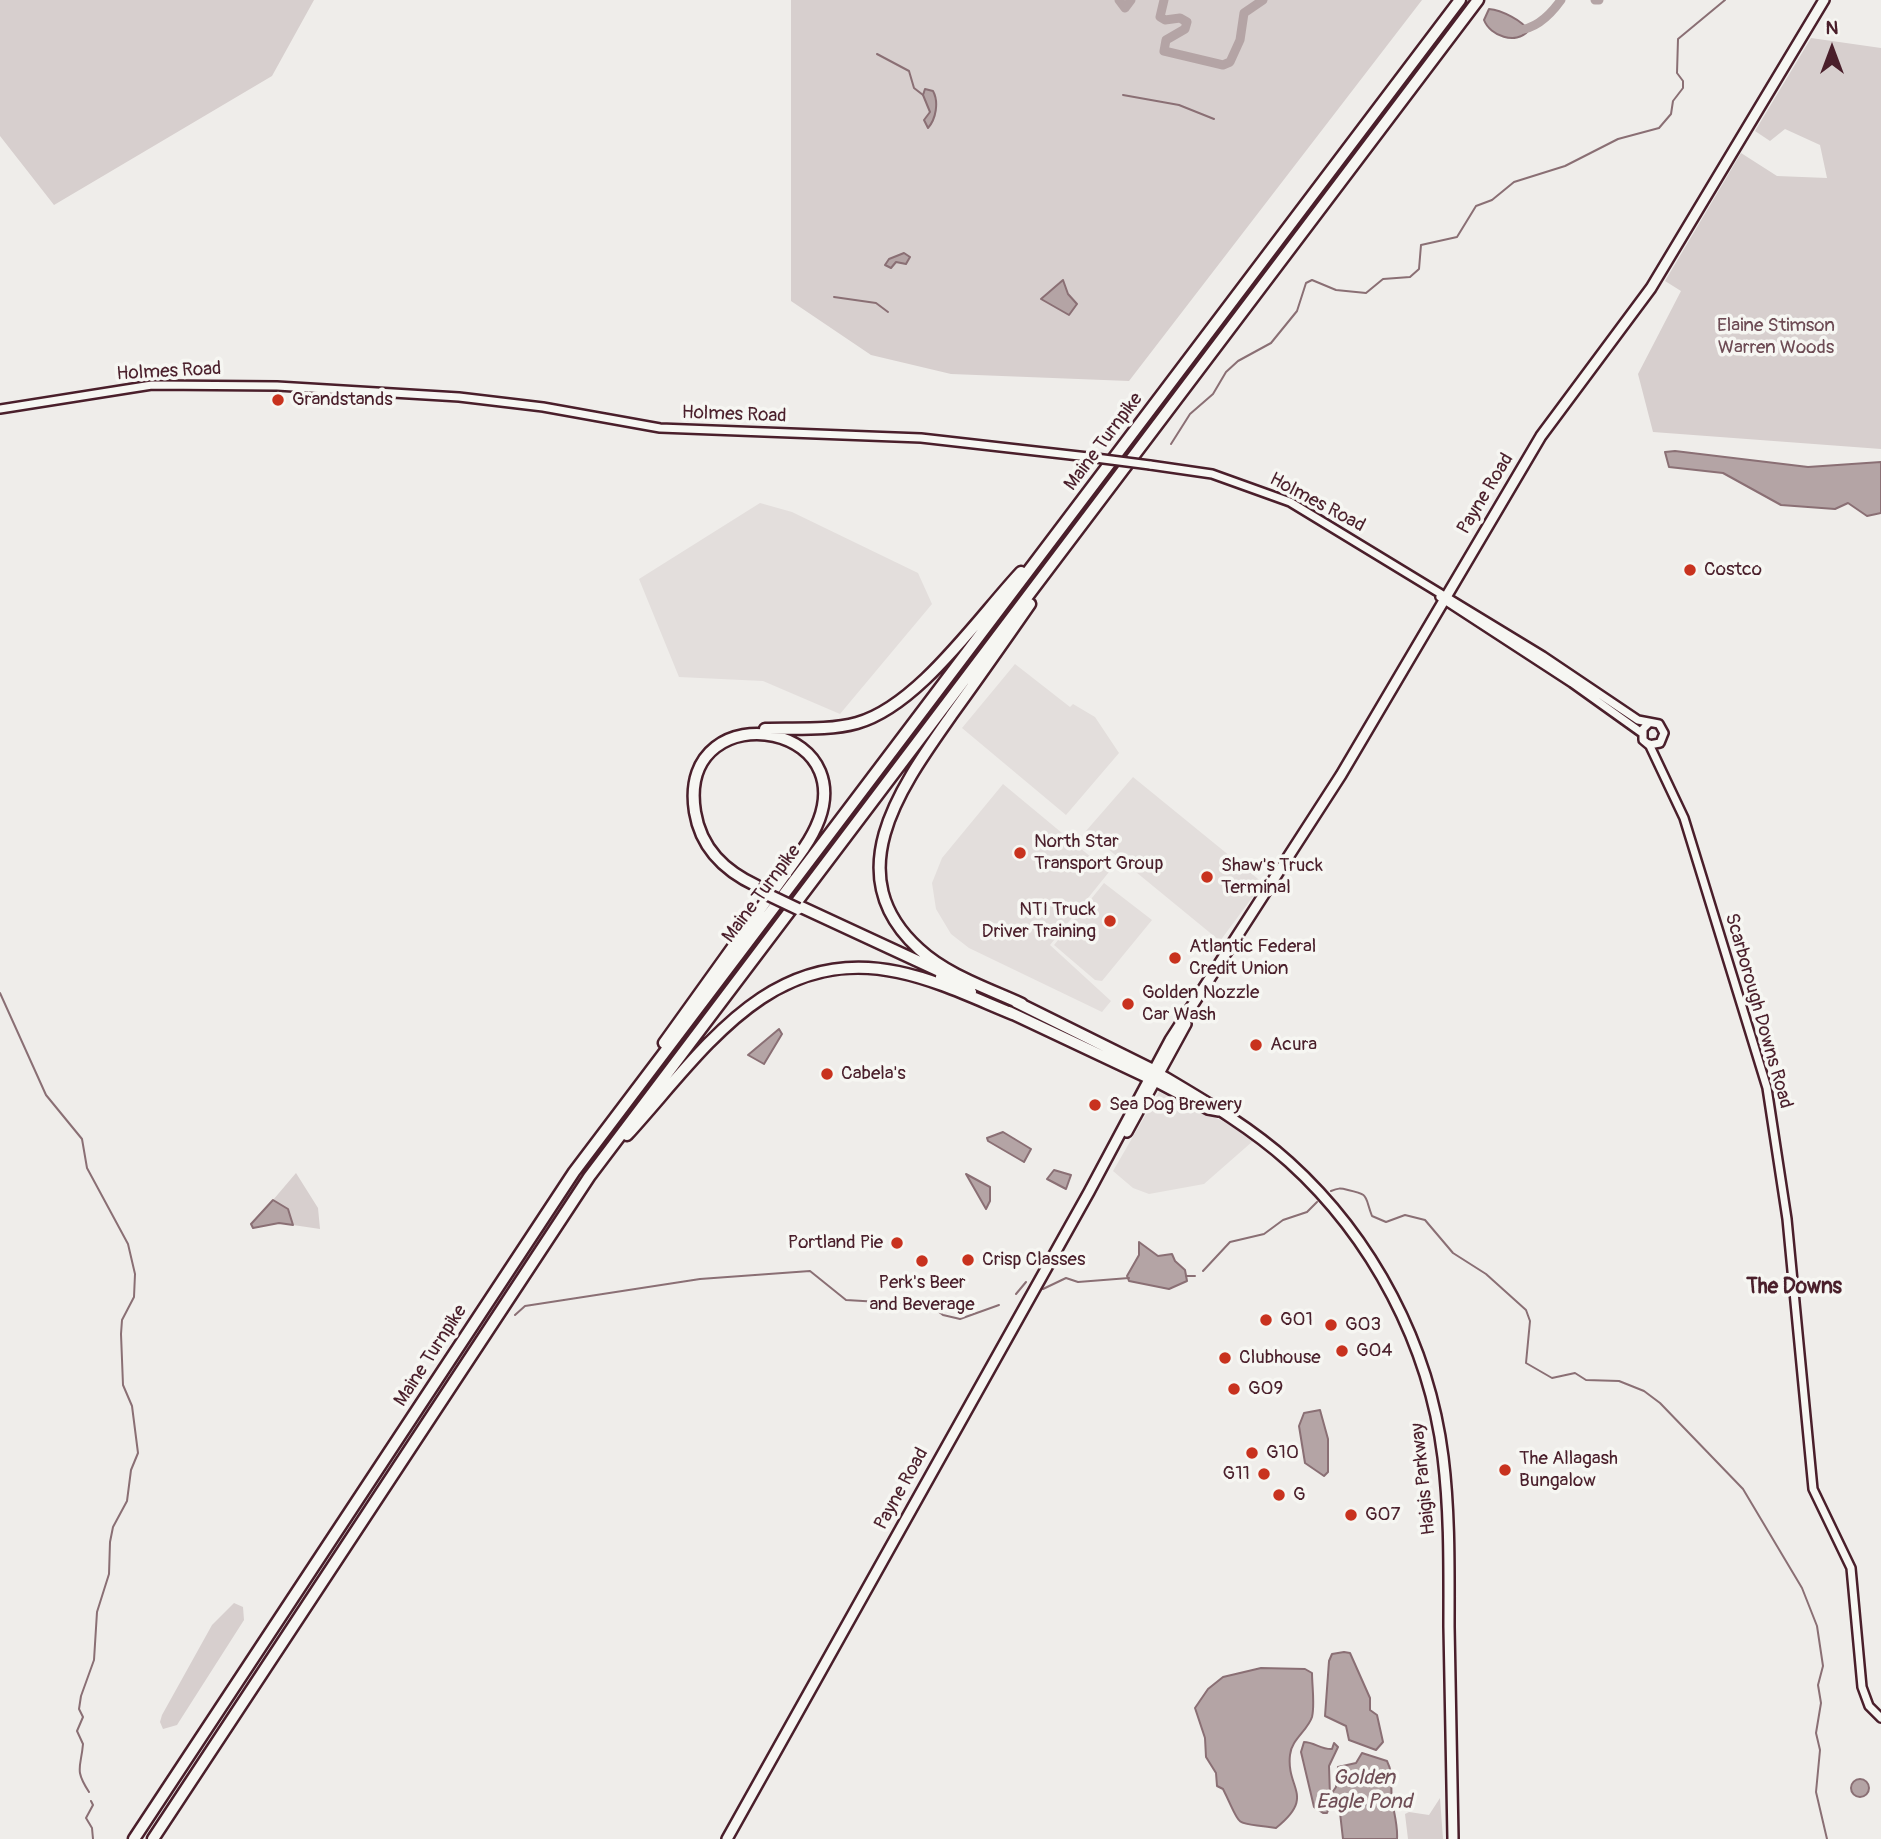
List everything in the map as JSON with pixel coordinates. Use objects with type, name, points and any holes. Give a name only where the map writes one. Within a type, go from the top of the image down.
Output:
[{"type":"highway","name":"Maine Turnpike","points":[[134,1839],[533,1233],[654,1066],[1460,0]]},
{"type":"highway","name":"Maine Turnpike","points":[[153,1839],[589,1177],[1478,0]]},
{"type":"highway","points":[[1089,514],[1047,581],[909,777],[889,814],[880,849],[880,873],[886,897],[909,939],[947,969],[1022,1004],[1155,1076]]},
{"type":"highway","points":[[1022,1004],[933,969],[734,877],[716,862],[697,830],[691,807],[692,783],[709,751],[739,732],[842,726],[866,720],[887,709],[924,680],[1059,530]]},
{"type":"highway","points":[[654,1066],[658,1050],[804,848],[821,816],[824,791],[811,758],[793,742],[758,732],[735,737],[714,750],[700,769],[694,793],[696,822],[709,850],[725,868],[757,888]]},
{"type":"highway","points":[[798,907],[1013,1014]]},
{"type":"highway","points":[[589,1177],[730,1021],[753,1002],[788,982],[841,969],[887,970],[919,978],[1013,1014],[1155,1076]]},
{"type":"main road","name":"Payne Road","points":[[727,1839],[1222,956],[1341,775],[1443,597],[1546,428],[1656,281],[1824,0]]},
{"type":"main road","name":"Haigis Parkway","points":[[1155,1076],[1208,1110],[1219,1111],[1290,1164],[1351,1231],[1392,1296],[1429,1388],[1442,1447],[1447,1492],[1453,1839]]},
{"type":"street","name":"Holmes Road","points":[[0,410],[152,385],[277,386],[460,397],[543,407],[660,428],[921,438],[1150,465],[1212,474],[1290,502],[1443,597]]},
{"type":"street","points":[[1443,597],[1648,724],[1659,724],[1664,729],[1662,740],[1653,744],[1576,685],[1443,597]]},
{"type":"street","points":[[1642,733],[1648,724]]},
{"type":"street","name":"Scarborough Downs Road","points":[[1653,744],[1660,767],[1685,818],[1768,1096],[1787,1219],[1813,1489],[1851,1568],[1862,1687],[1869,1706],[1881,1718]]},
{"type":"shaded area","points":[[760,503],[792,512],[918,573],[932,604],[840,714],[763,681],[679,677],[639,579]]},
{"type":"shaded area","points":[[1015,664],[1070,707],[1073,704],[1095,717],[1119,753],[1066,815],[962,728]]},
{"type":"shaded area","points":[[1133,777],[1263,883],[1220,941],[1086,831]]},
{"type":"shaded area","points":[[1003,784],[1109,872],[1050,945],[1111,1001],[1102,1012],[969,948],[951,934],[936,909],[932,883],[942,858]]},
{"type":"shaded area","points":[[1104,883],[1152,920],[1102,981],[1095,980],[1054,945]]},
{"type":"shaded area","points":[[1159,1092],[1229,1124],[1253,1141],[1204,1184],[1149,1194],[1133,1188],[1113,1171]]},
{"type":"green space","points":[[0,0],[314,0],[272,76],[54,205],[0,136]]},
{"type":"green space","points":[[791,0],[1422,0],[1129,381],[951,374],[871,355],[791,301]]},
{"type":"green space","name":"Elaine Stimson Warren Woods","points":[[1811,38],[1881,48],[1881,449],[1653,432],[1638,374],[1681,291],[1665,281],[1741,153],[1777,176],[1827,178],[1820,145],[1785,129],[1770,141],[1755,131]]},
{"type":"green space","points":[[296,1173],[318,1208],[320,1229],[293,1225],[288,1209],[273,1200]]},
{"type":"green space","points":[[234,1603],[243,1607],[244,1620],[177,1725],[163,1729],[160,1722],[162,1715],[212,1625]]},
{"type":"green space","points":[[1440,1798],[1443,1839],[1408,1839],[1405,1814],[1409,1812],[1429,1815]]},
{"type":"water","points":[[1489,9],[1512,17],[1528,31],[1510,38],[1497,34],[1484,20]]},
{"type":"water","points":[[925,89],[933,91],[936,100],[935,115],[928,128],[924,120],[930,112],[923,95]]},
{"type":"water","points":[[904,253],[910,257],[906,264],[896,262],[891,268],[885,265],[889,259]]},
{"type":"water","points":[[1063,280],[1068,294],[1077,304],[1069,315],[1041,299]]},
{"type":"water","points":[[1665,452],[1808,467],[1881,462],[1881,513],[1867,516],[1848,503],[1835,509],[1781,505],[1723,473],[1669,467]]},
{"type":"water","points":[[779,1029],[782,1034],[764,1064],[748,1055]]},
{"type":"water","points":[[1003,1132],[1031,1149],[1024,1162],[988,1141],[987,1138]]},
{"type":"water","points":[[1054,1170],[1071,1175],[1066,1189],[1047,1179]]},
{"type":"water","points":[[966,1174],[990,1187],[990,1201],[986,1209]]},
{"type":"water","points":[[273,1200],[288,1209],[293,1225],[279,1223],[253,1228],[251,1224]]},
{"type":"water","points":[[1139,1242],[1158,1256],[1172,1254],[1185,1270],[1187,1281],[1169,1289],[1129,1281],[1127,1276],[1139,1255]]},
{"type":"water","points":[[1320,1410],[1328,1439],[1328,1472],[1324,1476],[1305,1463],[1299,1426],[1304,1413]]},
{"type":"water","points":[[1350,1653],[1370,1698],[1370,1710],[1377,1715],[1383,1742],[1376,1750],[1349,1740],[1346,1726],[1325,1716],[1329,1661],[1332,1654]]},
{"type":"water","points":[[1261,1668],[1305,1669],[1312,1673],[1312,1717],[1293,1745],[1290,1755],[1297,1800],[1288,1817],[1276,1828],[1245,1824],[1237,1818],[1223,1789],[1217,1786],[1216,1773],[1206,1757],[1205,1738],[1195,1708],[1208,1689],[1223,1677]]},
{"type":"water","name":"Golden Eagle Pond","points":[[1304,1742],[1328,1749],[1332,1749],[1334,1743],[1338,1747],[1329,1766],[1330,1796],[1336,1787],[1338,1767],[1356,1763],[1362,1753],[1387,1761],[1397,1839],[1343,1839],[1339,1804],[1331,1802],[1327,1813],[1314,1807],[1301,1752]]},
{"type":"water","points":[[1860,1779],[1866,1782],[1869,1788],[1866,1794],[1860,1797],[1854,1794],[1851,1788],[1854,1782]]},
{"type":"waterway","points":[[1119,0],[1125,8],[1131,0]]},
{"type":"waterway","points":[[1164,0],[1160,17],[1165,20],[1180,18],[1187,22],[1185,29],[1166,40],[1164,51],[1223,65],[1230,62],[1240,40],[1244,13],[1263,0]]},
{"type":"waterway","points":[[1518,30],[1537,24],[1561,0]]},
{"type":"waterway","points":[[1171,444],[1190,414],[1213,394],[1226,372],[1238,361],[1271,343],[1297,311],[1306,283],[1312,280],[1336,290],[1366,293],[1383,279],[1410,277],[1419,269],[1421,245],[1457,237],[1476,206],[1492,200],[1514,182],[1565,166],[1618,139],[1659,128],[1671,114],[1673,101],[1683,88],[1683,81],[1677,73],[1678,39],[1725,0]]},
{"type":"waterway","points":[[877,54],[909,71],[914,88],[923,95]]},
{"type":"waterway","points":[[1123,95],[1179,105],[1214,119]]},
{"type":"waterway","points":[[834,297],[876,303],[888,312]]},
{"type":"waterway","points":[[0,993],[46,1095],[82,1139],[87,1168],[128,1244],[135,1274],[134,1297],[122,1320],[121,1334],[123,1385],[132,1406],[138,1453],[131,1470],[127,1501],[113,1527],[109,1574],[97,1612],[94,1660],[79,1709],[83,1717],[77,1731],[83,1744],[80,1773],[89,1792]]},
{"type":"waterway","points":[[1331,1191],[1341,1189],[1363,1195],[1372,1216],[1386,1222],[1405,1215],[1425,1220],[1453,1253],[1486,1274],[1526,1310],[1530,1321],[1526,1363],[1552,1378],[1575,1373],[1586,1380],[1619,1381],[1644,1391],[1660,1403],[1743,1489],[1802,1588],[1817,1626],[1823,1666],[1818,1685],[1821,1703],[1816,1733],[1820,1750],[1816,1792],[1827,1839]]},
{"type":"waterway","points":[[1203,1271],[1230,1242],[1264,1234],[1283,1220],[1307,1212],[1317,1202]]},
{"type":"waterway","points":[[515,1315],[525,1306],[700,1279],[810,1271],[846,1300],[930,1305],[943,1315],[960,1319],[999,1305]]},
{"type":"waterway","points":[[1186,1276],[1195,1276]]},
{"type":"waterway","points":[[1043,1289],[1066,1278],[1078,1282],[1129,1278]]},
{"type":"waterway","points":[[1016,1294],[1026,1282]]},
{"type":"waterway","points":[[91,1801],[93,1805],[86,1818],[92,1828],[93,1839]]},
{"type":"place","name":"Grandstands","points":[[278,400]]},
{"type":"place","name":"Costco","points":[[1690,570]]},
{"type":"place","name":"North Star Transport Group","points":[[1020,853]]},
{"type":"place","name":"Shaw's Truck Terminal","points":[[1207,877]]},
{"type":"place","name":"NTI Truck Driver Training","points":[[1110,921]]},
{"type":"place","name":"Atlantic Federal Credit Union","points":[[1175,958]]},
{"type":"place","name":"Golden Nozzle Car Wash","points":[[1128,1004]]},
{"type":"place","name":"Acura","points":[[1256,1045]]},
{"type":"place","name":"Cabela's","points":[[827,1074]]},
{"type":"place","name":"Sea Dog Brewery","points":[[1095,1105]]},
{"type":"place","name":"Portland Pie","points":[[897,1243]]},
{"type":"place","name":"Crisp Classes","points":[[968,1260]]},
{"type":"place","name":"Perk's Beer and Beverage","points":[[922,1261]]},
{"type":"place","name":"G01","points":[[1266,1320]]},
{"type":"place","name":"G03","points":[[1331,1325]]},
{"type":"place","name":"G04","points":[[1342,1351]]},
{"type":"place","name":"Clubhouse","points":[[1225,1358]]},
{"type":"place","name":"G09","points":[[1234,1389]]},
{"type":"place","name":"G10","points":[[1252,1453]]},
{"type":"place","name":"The Allagash Bungalow","points":[[1505,1470]]},
{"type":"place","name":"G11","points":[[1264,1474]]},
{"type":"place","name":"G","points":[[1279,1495]]},
{"type":"place","name":"G07","points":[[1351,1515]]},
{"type":"district","name":"The Downs","points":[[1794,1288]]}]
